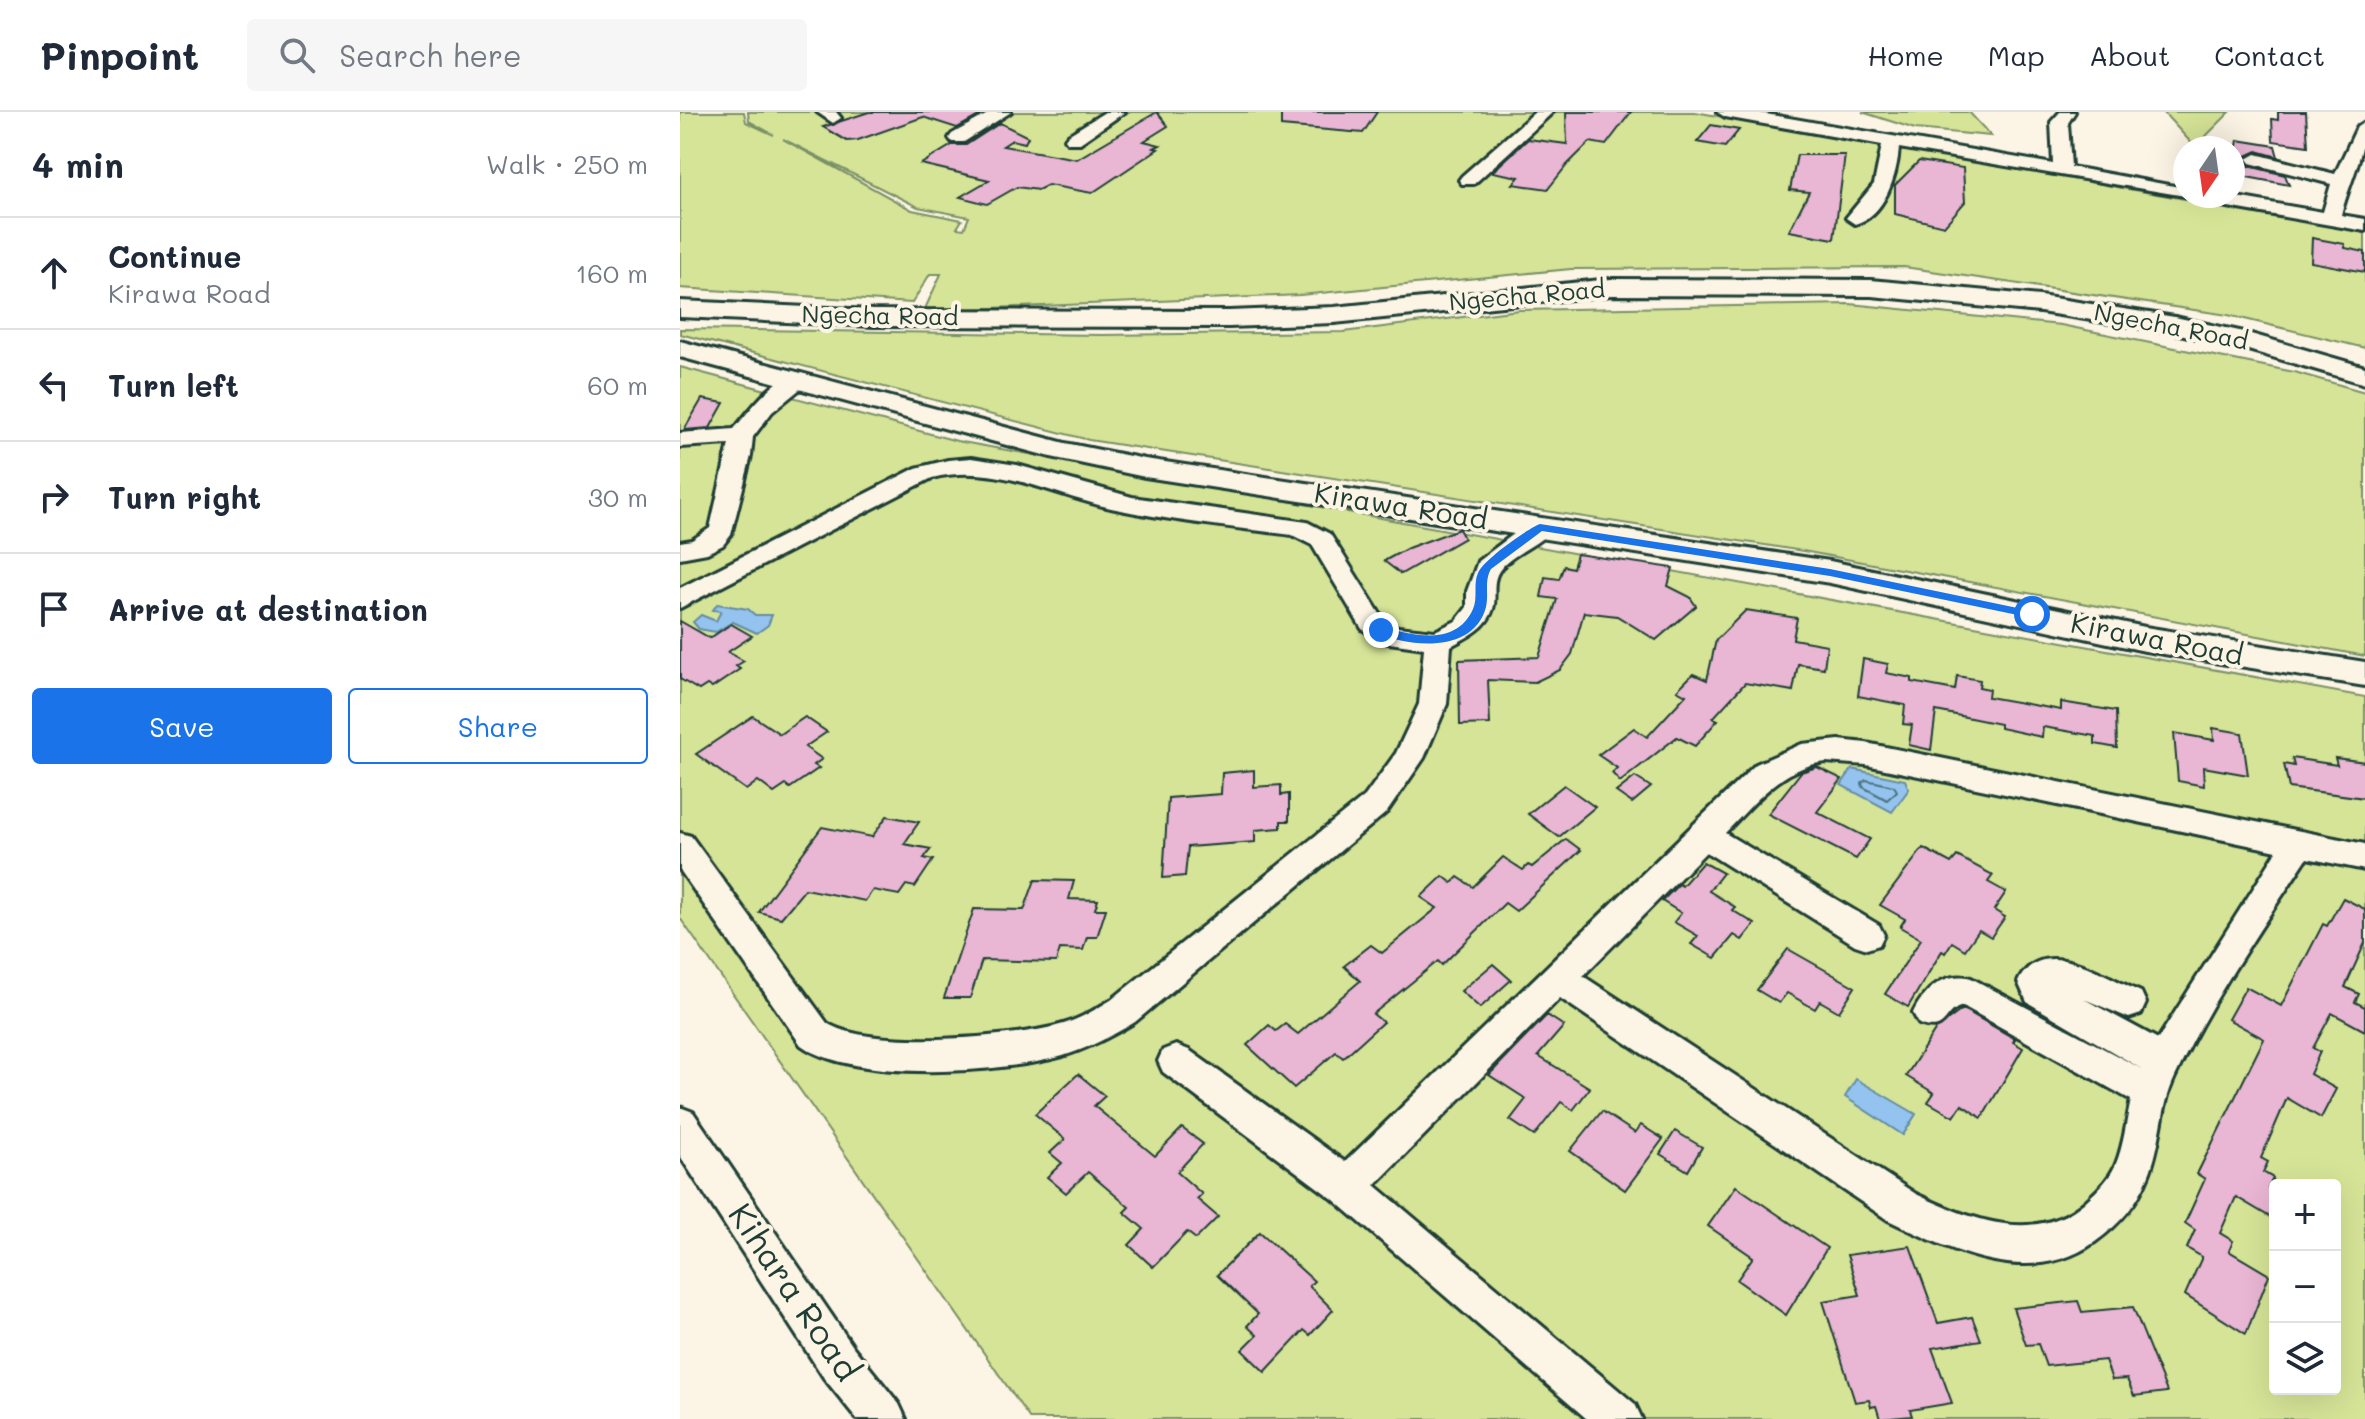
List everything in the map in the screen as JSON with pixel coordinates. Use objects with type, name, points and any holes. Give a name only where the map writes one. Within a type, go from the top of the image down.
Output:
[{"type":"main road","name":"Ngecha Road","points":[[680,309],[873,318],[1229,319],[1334,315],[1611,287],[1871,288],[2040,304],[2175,325],[2244,340],[2365,376]]},
{"type":"main road","name":"Kirawa Road","points":[[680,349],[1062,451],[1145,468],[1830,572],[2145,639],[2365,674]]},
{"type":"street","points":[[958,138],[1003,112]]},
{"type":"street","points":[[1074,139],[1117,112]]},
{"type":"street","points":[[1468,180],[1545,112]]},
{"type":"street","points":[[1725,112],[2173,191]]},
{"type":"street","points":[[2062,172],[2059,122],[2068,114]]},
{"type":"street","points":[[2330,219],[2341,181],[2360,153],[2365,127]]},
{"type":"street","points":[[1855,218],[1880,194],[1887,179],[1891,141]]},
{"type":"street","points":[[2256,159],[2341,181]]},
{"type":"street","points":[[2245,204],[2365,225]]},
{"type":"street","points":[[680,550],[714,539],[722,529],[741,436],[764,407],[797,380]]},
{"type":"street","points":[[680,440],[741,436]]},
{"type":"street","points":[[680,599],[944,465],[992,465],[1107,500],[1298,528],[1321,540],[1372,623],[1392,635],[1438,641],[1466,627],[1480,608],[1482,574],[1487,567],[1540,527]]},
{"type":"street","points":[[680,845],[814,1034],[825,1042],[853,1051],[870,1052],[986,1052],[1048,1046],[1096,1027],[1123,1011],[1376,804],[1409,758],[1433,704],[1438,641]]},
{"type":"street","points":[[1347,1186],[1767,772],[1804,753],[1839,750],[2365,857]]},
{"type":"street","points":[[1703,835],[1867,935]]},
{"type":"street","points":[[1558,978],[1902,1207],[1956,1233],[2005,1245],[2046,1246],[2085,1228],[2118,1198],[2133,1169],[2144,1136],[2157,1076],[2232,945],[2300,843]]},
{"type":"street","points":[[2129,1003],[2058,972],[2038,976],[2035,982],[2039,992],[2157,1076]]},
{"type":"street","points":[[1931,1013],[1942,998],[1961,989],[2157,1076]]},
{"type":"street","points":[[1176,1061],[1347,1186],[1620,1419]]},
{"type":"street","name":"Kihara Road","points":[[680,1124],[839,1363],[884,1419]]},
{"type":"green space","points":[[680,112],[744,112],[746,122],[774,135],[749,121],[748,112],[1695,112],[2173,197],[2173,208],[2236,208],[2365,231],[2365,348],[2228,315],[1904,267],[1571,269],[1300,295],[924,311],[941,274],[930,274],[912,303],[680,288]],"holes":[[[783,139],[918,207],[969,217],[964,229],[957,228],[962,220],[912,210]]]},
{"type":"green space","points":[[1862,112],[1969,112],[1991,136],[1915,129]]},
{"type":"green space","points":[[2163,112],[2230,112],[2206,136],[2185,136]]},
{"type":"green space","points":[[1850,304],[2061,325],[2294,372],[2365,392],[2365,656],[1803,551],[1089,440],[680,334],[680,329],[1102,335],[1343,332],[1519,310]]},
{"type":"green space","points":[[680,367],[957,441],[2365,697],[2365,1419],[1030,1419],[680,918]]},
{"type":"water","points":[[717,604],[748,609],[755,615],[772,615],[768,625],[757,633],[733,622],[716,632],[699,629],[693,622],[701,615],[716,621],[721,611],[713,610]]},
{"type":"water","points":[[1852,769],[1905,780],[1909,789],[1892,812],[1841,785]]},
{"type":"water","points":[[1856,1079],[1916,1114],[1903,1135],[1845,1097]]},
{"type":"building","points":[[869,112],[982,114],[957,128],[923,117],[847,141],[823,127]]},
{"type":"building","points":[[1157,112],[1168,126],[1144,141],[1160,145],[1154,148],[1158,149],[1092,193],[1048,185],[1038,190],[1017,187],[987,204],[960,197],[989,180],[921,164],[952,145],[966,145],[1000,123],[1028,137],[1025,143],[1012,140],[1003,146],[1077,159]]},
{"type":"building","points":[[1281,112],[1377,112],[1363,133],[1281,126]]},
{"type":"building","points":[[1566,112],[1631,112],[1606,145],[1590,142],[1548,189],[1513,184],[1519,177],[1492,172],[1528,139],[1567,144]]},
{"type":"building","points":[[2278,112],[2306,112],[2308,146],[2273,141],[2272,119],[2278,120]]},
{"type":"building","points":[[1711,125],[1739,130],[1725,147],[1697,142]]},
{"type":"building","points":[[2245,141],[2275,146],[2278,157],[2257,151],[2246,156],[2245,161]]},
{"type":"building","points":[[1797,155],[1845,155],[1834,239],[1789,231],[1809,192],[1790,190]]},
{"type":"building","points":[[1919,161],[1963,168],[1965,202],[1944,226],[1895,214],[1895,185]]},
{"type":"building","points":[[2245,161],[2249,166],[2285,175],[2289,185],[2247,177]]},
{"type":"building","points":[[2312,238],[2345,244],[2345,248],[2365,252],[2365,272],[2311,262]]},
{"type":"building","points":[[702,399],[724,403],[710,428],[684,430]]},
{"type":"building","points":[[1459,529],[1464,538],[1401,574],[1384,561],[1408,548]]},
{"type":"building","points":[[1577,554],[1673,568],[1668,586],[1690,597],[1696,606],[1656,640],[1617,616],[1584,612],[1572,654],[1560,670],[1535,682],[1488,680],[1490,724],[1460,725],[1459,660],[1539,657],[1557,599],[1541,597],[1545,577],[1559,579],[1564,566],[1573,568]]},
{"type":"building","points":[[1746,610],[1797,618],[1793,639],[1827,645],[1824,668],[1798,664],[1793,691],[1745,683],[1713,718],[1718,720],[1695,746],[1677,737],[1620,782],[1612,773],[1617,768],[1598,755],[1634,728],[1647,737],[1686,695],[1677,690],[1693,674],[1707,680],[1716,640]]},
{"type":"building","points":[[680,621],[710,638],[731,624],[752,636],[728,652],[744,661],[736,666],[740,669],[712,688],[707,685],[699,690],[680,679]]},
{"type":"building","points":[[1863,659],[1888,664],[1886,673],[1912,678],[1912,682],[1955,690],[1957,676],[1980,680],[1979,687],[1989,689],[1988,697],[2061,710],[2061,702],[2116,711],[2117,748],[2095,744],[2095,736],[2043,727],[2042,737],[2000,728],[2000,724],[1936,711],[1931,750],[1909,745],[1912,725],[1903,724],[1905,705],[1858,696]]},
{"type":"building","points":[[753,716],[780,734],[805,717],[827,732],[805,747],[822,759],[814,765],[819,768],[790,788],[786,785],[774,793],[758,781],[746,790],[696,754]]},
{"type":"building","points":[[2213,728],[2242,733],[2248,775],[2203,767],[2204,786],[2178,781],[2174,733],[2214,740]]},
{"type":"building","points":[[2292,758],[2337,765],[2335,758],[2365,762],[2365,798],[2289,788],[2284,764],[2294,766]]},
{"type":"building","points":[[1817,767],[1842,779],[1817,812],[1870,839],[1856,859],[1768,814],[1801,772]]},
{"type":"building","points":[[1254,770],[1254,787],[1281,785],[1281,795],[1289,794],[1289,821],[1281,821],[1281,828],[1255,830],[1255,842],[1188,847],[1185,876],[1163,878],[1168,798],[1221,794],[1222,773]]},
{"type":"building","points":[[1635,777],[1651,787],[1632,803],[1616,792]]},
{"type":"building","points":[[1564,785],[1595,807],[1559,837],[1528,814]]},
{"type":"building","points":[[887,816],[919,822],[904,844],[931,849],[924,858],[933,860],[915,887],[906,885],[899,895],[873,890],[865,901],[805,889],[781,918],[759,912],[822,827],[872,837]]},
{"type":"building","points":[[1566,839],[1581,850],[1516,911],[1505,903],[1442,965],[1438,961],[1373,1014],[1383,1022],[1343,1058],[1336,1052],[1294,1088],[1247,1045],[1269,1025],[1276,1031],[1285,1024],[1298,1034],[1360,981],[1344,966],[1371,945],[1382,953],[1437,908],[1421,897],[1443,876],[1452,883],[1458,877],[1473,887],[1503,857],[1523,870],[1528,865],[1532,867]]},
{"type":"building","points":[[1923,848],[1951,863],[1957,856],[1993,875],[1988,882],[2006,892],[1994,910],[2005,917],[1991,937],[1979,930],[1965,950],[1952,942],[1945,953],[1942,951],[1908,1007],[1885,994],[1921,939],[1900,927],[1905,919],[1880,905]]},
{"type":"building","points":[[1703,862],[1723,873],[1709,891],[1755,924],[1742,940],[1734,935],[1715,958],[1691,944],[1698,936],[1674,922],[1681,913],[1662,901],[1679,884],[1682,886]]},
{"type":"building","points":[[1035,880],[1074,881],[1069,899],[1098,900],[1095,909],[1106,909],[1097,937],[1087,937],[1083,950],[1060,949],[1056,962],[982,960],[970,998],[944,998],[974,909],[1024,910]]},
{"type":"building","points":[[2343,898],[2365,909],[2365,943],[2345,987],[2359,994],[2355,1002],[2365,1007],[2365,1031],[2332,1013],[2313,1048],[2320,1052],[2310,1074],[2336,1089],[2321,1118],[2287,1098],[2261,1158],[2268,1162],[2263,1172],[2273,1178],[2269,1179],[2268,1188],[2269,1216],[2236,1197],[2220,1233],[2233,1241],[2229,1251],[2269,1275],[2246,1334],[2185,1295],[2202,1257],[2187,1248],[2195,1230],[2185,1223],[2205,1179],[2197,1174],[2264,1039],[2228,1019],[2246,987],[2281,1006],[2323,924],[2327,926]]},
{"type":"building","points":[[1788,949],[1855,987],[1839,1012],[1820,1001],[1815,1009],[1787,993],[1779,1003],[1757,990]]},
{"type":"building","points":[[1493,964],[1511,980],[1480,1008],[1461,991]]},
{"type":"building","points":[[1963,1009],[2015,1039],[2013,1042],[2023,1048],[1982,1118],[1962,1105],[1954,1117],[1928,1102],[1934,1093],[1906,1076],[1936,1029]]},
{"type":"building","points":[[1547,1015],[1564,1026],[1538,1056],[1590,1088],[1573,1110],[1561,1102],[1534,1136],[1510,1120],[1526,1099],[1489,1075]]},
{"type":"building","points":[[1078,1074],[1105,1096],[1094,1106],[1155,1156],[1182,1128],[1203,1144],[1177,1172],[1202,1194],[1197,1199],[1218,1217],[1196,1239],[1187,1232],[1153,1267],[1129,1245],[1144,1229],[1124,1212],[1129,1207],[1088,1172],[1066,1193],[1047,1177],[1062,1163],[1050,1153],[1065,1139],[1035,1114]]},
{"type":"building","points":[[1602,1111],[1635,1133],[1641,1125],[1663,1139],[1625,1190],[1570,1151]]},
{"type":"building","points":[[1675,1131],[1702,1147],[1688,1171],[1660,1154]]},
{"type":"building","points":[[1736,1186],[1827,1248],[1786,1315],[1737,1280],[1753,1257],[1708,1226]]},
{"type":"building","points":[[1260,1232],[1314,1281],[1309,1286],[1333,1310],[1310,1335],[1304,1330],[1265,1372],[1242,1350],[1257,1335],[1247,1326],[1258,1314],[1217,1275]]},
{"type":"building","points":[[1910,1246],[1938,1323],[1972,1317],[1981,1340],[1932,1348],[1952,1403],[1910,1410],[1912,1416],[1880,1419],[1876,1406],[1871,1407],[1869,1400],[1855,1402],[1823,1301],[1860,1295],[1847,1255]]},
{"type":"building","points":[[2078,1301],[2082,1312],[2133,1307],[2167,1392],[2134,1396],[2127,1379],[2112,1380],[2105,1360],[2046,1366],[2038,1344],[2026,1345],[2013,1308]]},
{"type":"route","points":[[1381,630],[1392,635],[1438,641],[1458,633],[1480,608],[1482,574],[1487,567],[1540,527],[1830,572],[2032,614]]}]
